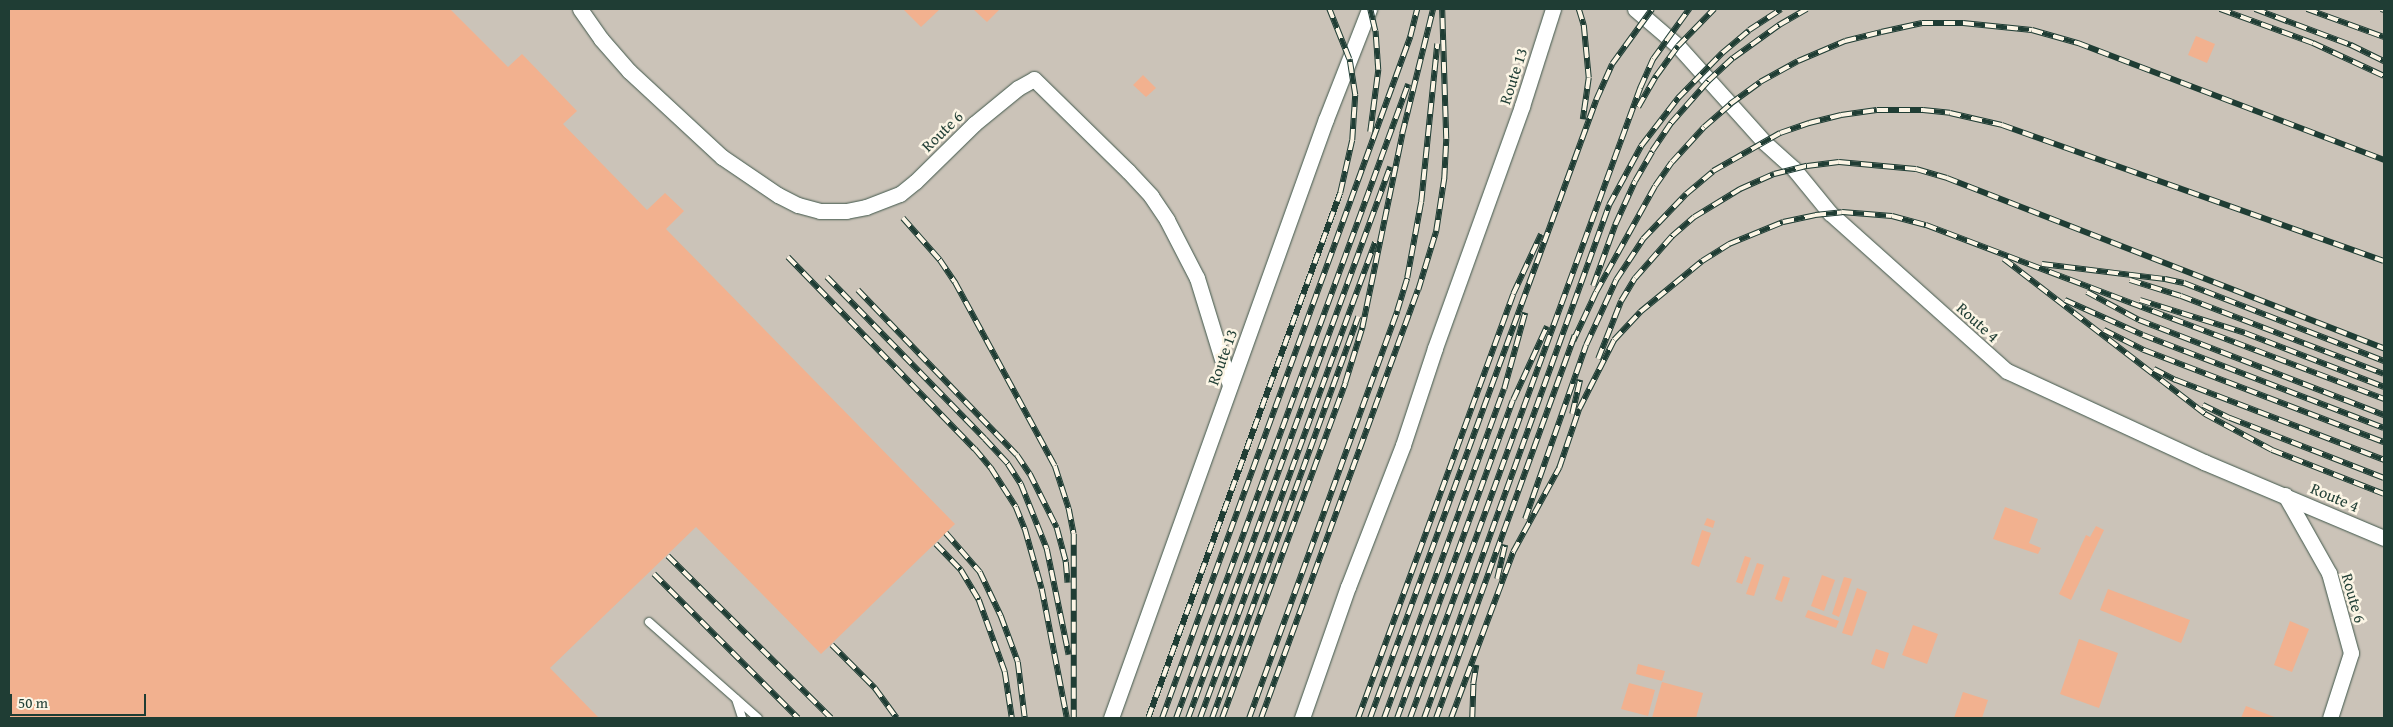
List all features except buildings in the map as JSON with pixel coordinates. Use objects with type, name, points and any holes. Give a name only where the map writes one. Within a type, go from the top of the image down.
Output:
[{"type":"street","name":"Route 6","points":[[580,9],[601,39],[629,71],[722,156],[778,195],[798,206],[820,211],[846,211],[866,207],[900,194],[915,182],[974,124],[1018,88],[1034,79],[1151,196],[1197,278],[1230,385]]},
{"type":"street","name":"Route 13","points":[[1111,718],[1326,119],[1369,9]]},
{"type":"street","name":"Route 13","points":[[1302,718],[1348,587],[1403,445],[1435,348],[1522,106],[1553,9]]},
{"type":"street","name":"Route 4","points":[[1635,9],[1678,46],[1764,142],[1794,169],[1830,213],[2007,370],[2204,462],[2384,538]]},
{"type":"street","name":"Route 6","points":[[2285,495],[2330,573],[2351,653],[2330,718]]},
{"type":"lane","points":[[649,622],[758,718]]},
{"type":"lane","points":[[736,699],[742,718]]},
{"type":"shaded area","points":[[9,9],[2384,9],[2384,718],[9,718]]},
{"type":"railway","points":[[1148,718],[1340,193],[1352,140],[1355,95],[1349,59],[1329,9]]},
{"type":"railway","points":[[1370,9],[1375,31],[1378,70],[1370,132]]},
{"type":"railway","points":[[1162,718],[1410,37],[1417,9]]},
{"type":"railway","points":[[1222,718],[1345,383],[1362,328],[1402,134],[1433,9]]},
{"type":"railway","points":[[1261,718],[1418,290],[1436,231],[1444,179],[1446,139],[1442,9]]},
{"type":"railway","points":[[1579,9],[1584,25],[1589,78],[1583,120]]},
{"type":"railway","points":[[1370,718],[1596,100],[1612,64],[1652,9]]},
{"type":"railway","points":[[1410,718],[1640,88],[1653,59],[1689,9]]},
{"type":"railway","points":[[1638,107],[1656,76],[1678,46],[1714,9]]},
{"type":"railway","points":[[1424,718],[1609,205],[1641,146],[1678,98],[1722,53],[1749,30],[1781,9]]},
{"type":"railway","points":[[1593,286],[1615,225],[1635,181],[1671,123],[1708,81],[1733,58],[1779,25],[1807,9]]},
{"type":"railway","points":[[2220,9],[2313,43],[2384,76]]},
{"type":"railway","points":[[2255,9],[2351,45],[2384,61]]},
{"type":"railway","points":[[2307,9],[2384,37]]},
{"type":"railway","points":[[1573,341],[1596,292],[1655,186],[1672,162],[1704,127],[1730,104],[1760,82],[1798,61],[1845,41],[1881,32],[1922,23],[1963,23],[2032,30],[2078,43],[2384,160]]},
{"type":"railway","points":[[1249,718],[1397,311],[1407,278],[1421,202],[1437,44]]},
{"type":"railway","points":[[1176,718],[1408,84]]},
{"type":"railway","points":[[1525,519],[1586,345],[1616,280],[1643,239],[1686,194],[1713,171],[1780,133],[1809,123],[1841,115],[1877,110],[1923,110],[1950,113],[2002,125],[2384,261]]},
{"type":"railway","points":[[1598,359],[1621,301],[1635,278],[1672,236],[1694,217],[1740,189],[1774,174],[1807,166],[1839,162],[1916,169],[1947,178],[2384,348]]},
{"type":"railway","points":[[1188,718],[1390,167]]},
{"type":"railway","points":[[1451,718],[1513,552],[1559,468],[1579,409],[1614,340],[1640,312],[1702,261],[1729,244],[1783,222],[1815,215],[1842,212],[1892,216],[1926,225],[2384,399]]},
{"type":"railway","points":[[903,218],[940,260],[955,282],[1055,466],[1069,509],[1074,534],[1074,718]]},
{"type":"railway","points":[[1358,718],[1513,294],[1541,234]]},
{"type":"railway","points":[[1200,718],[1375,242]]},
{"type":"railway","points":[[788,257],[975,449],[991,468],[1016,507],[1025,529],[1042,589],[1067,718]]},
{"type":"railway","points":[[2004,259],[2205,414],[2272,450],[2384,494]]},
{"type":"railway","points":[[2042,264],[2184,283],[2384,361]]},
{"type":"railway","points":[[827,277],[985,439],[1008,464],[1021,484],[1047,549],[1069,655]]},
{"type":"railway","points":[[2130,280],[2181,296],[2384,374]]},
{"type":"railway","points":[[858,290],[1017,455],[1030,474],[1057,528],[1066,562],[1068,583]]},
{"type":"railway","points":[[2087,292],[2139,320],[2384,415]]},
{"type":"railway","points":[[2065,300],[2143,335],[2384,428]]},
{"type":"railway","points":[[2140,300],[2245,333],[2384,387]]},
{"type":"railway","points":[[1384,718],[1504,389],[1525,313]]},
{"type":"railway","points":[[1212,718],[1358,317]]},
{"type":"railway","points":[[1397,718],[1513,400],[1547,326]]},
{"type":"railway","points":[[2104,330],[2144,350],[2384,442]]},
{"type":"railway","points":[[1436,718],[1575,335]]},
{"type":"railway","points":[[2154,369],[2176,380],[2384,460]]},
{"type":"railway","points":[[1572,414],[1580,380]]},
{"type":"railway","points":[[2203,405],[2230,418],[2384,478]]},
{"type":"railway","points":[[946,533],[980,572],[1001,616],[1018,662],[1025,718]]},
{"type":"railway","points":[[936,544],[961,570],[979,600],[1005,672],[1012,718]]},
{"type":"railway","points":[[1497,579],[1505,545]]},
{"type":"railway","points":[[668,556],[831,718]]},
{"type":"railway","points":[[654,574],[798,718]]},
{"type":"railway","points":[[832,645],[875,688],[897,718]]},
{"type":"railway","points":[[1472,718],[1473,684],[1476,665]]}]
